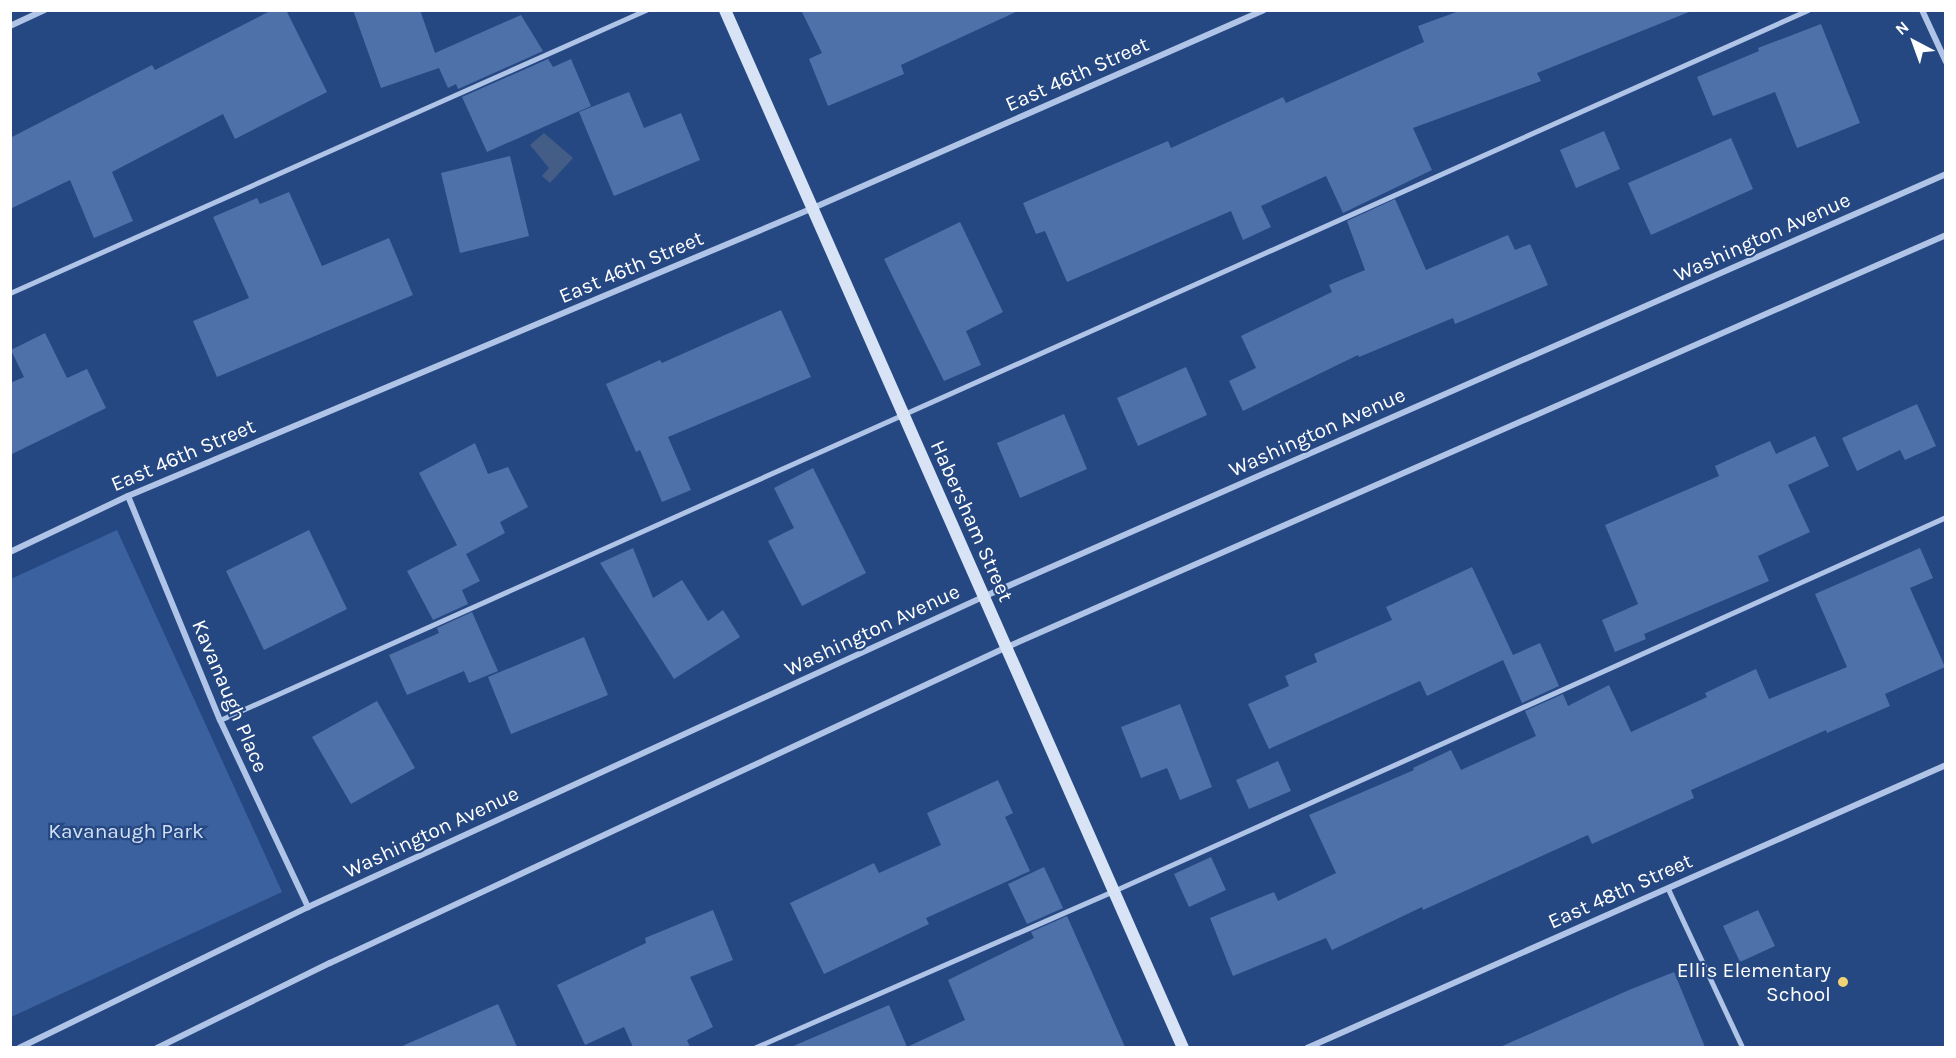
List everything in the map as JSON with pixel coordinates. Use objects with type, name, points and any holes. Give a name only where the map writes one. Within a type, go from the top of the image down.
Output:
[{"type":"street","points":[[10,26],[45,10]]},
{"type":"street","name":"Habersham Street","points":[[725,10],[1183,1047]]},
{"type":"street","name":"East 46th Street","points":[[10,552],[128,496],[813,208],[1263,10]]},
{"type":"street","points":[[1922,10],[1946,62]]},
{"type":"street","name":"Washington Avenue","points":[[20,1047],[308,907],[983,597],[1946,174]]},
{"type":"street","points":[[157,1047],[341,958],[1007,647],[1946,235]]},
{"type":"street","name":"Kavanaugh Place","points":[[128,496],[220,720],[308,907]]},
{"type":"street","name":"East 48th Street","points":[[1307,1047],[1946,765]]},
{"type":"lane","points":[[10,294],[646,10]]},
{"type":"lane","points":[[220,720],[1808,10]]},
{"type":"lane","points":[[754,1047],[1946,517]]},
{"type":"lane","points":[[1668,888],[1743,1047]]},
{"type":"green space","name":"Kavanaugh Park","points":[[117,530],[282,892],[11,1017],[11,579]]},
{"type":"shaded area","points":[[544,133],[573,158],[550,183],[542,176],[549,168],[530,145]]},
{"type":"building","points":[[272,10],[286,10],[327,92],[235,139],[223,114],[112,172],[133,221],[94,238],[70,180],[10,209],[10,138],[152,65],[155,70]]},
{"type":"building","points":[[353,10],[420,10],[435,53],[521,15],[543,51],[458,89],[456,84],[448,88],[439,68],[381,88]]},
{"type":"building","points":[[801,10],[1020,10],[901,65],[904,74],[828,106],[809,59],[822,53]]},
{"type":"building","points":[[1462,10],[1689,12],[1537,73],[1541,81],[1413,128],[1432,170],[1343,213],[1326,176],[1261,206],[1271,227],[1243,240],[1231,211],[1067,282],[1045,231],[1036,234],[1023,203],[1168,141],[1171,148],[1283,97],[1286,103],[1424,42],[1418,26]]},
{"type":"building","points":[[1821,24],[1860,123],[1797,148],[1775,92],[1713,116],[1697,77],[1759,51],[1758,48]]},
{"type":"building","points":[[548,59],[553,67],[571,59],[591,106],[487,152],[462,97]]},
{"type":"building","points":[[629,92],[644,128],[681,113],[700,160],[614,196],[579,112]]},
{"type":"building","points":[[1604,131],[1620,169],[1576,188],[1560,150]]},
{"type":"building","points":[[1731,138],[1753,189],[1651,235],[1628,183]]},
{"type":"building","points":[[510,156],[529,236],[460,253],[441,173]]},
{"type":"building","points":[[289,192],[322,266],[389,238],[413,295],[217,377],[193,321],[249,298],[213,217],[257,198],[260,204]]},
{"type":"building","points":[[1395,199],[1426,270],[1508,235],[1515,250],[1530,244],[1548,285],[1455,324],[1453,318],[1359,357],[1358,355],[1243,411],[1229,381],[1256,368],[1241,336],[1332,292],[1329,285],[1365,270],[1347,221]]},
{"type":"building","points":[[960,222],[1003,312],[966,331],[981,365],[944,381],[884,259]]},
{"type":"building","points":[[781,310],[811,377],[668,437],[691,490],[662,502],[640,450],[636,452],[606,384],[660,360],[662,363]]},
{"type":"building","points":[[45,333],[67,378],[87,369],[106,408],[10,455],[10,383],[24,377],[11,350]]},
{"type":"building","points":[[1186,367],[1207,415],[1138,446],[1117,398]]},
{"type":"building","points":[[1917,404],[1936,446],[1905,460],[1900,450],[1857,471],[1842,438]]},
{"type":"building","points":[[1064,414],[1087,469],[1020,498],[997,443]]},
{"type":"building","points":[[1815,436],[1829,466],[1788,485],[1810,532],[1758,556],[1769,581],[1644,634],[1646,639],[1615,652],[1602,620],[1638,604],[1605,525],[1719,476],[1715,466],[1770,441],[1776,454]]},
{"type":"building","points":[[475,443],[488,474],[508,467],[528,507],[500,522],[505,533],[466,554],[480,581],[462,590],[468,604],[433,620],[407,571],[457,545],[419,473]]},
{"type":"building","points":[[813,468],[866,573],[802,606],[768,541],[794,528],[774,488]]},
{"type":"building","points":[[309,530],[347,609],[264,650],[226,571]]},
{"type":"building","points":[[633,548],[653,598],[682,580],[708,621],[723,610],[740,637],[674,679],[600,563]]},
{"type":"building","points":[[1920,548],[1933,578],[1910,588],[1945,667],[1885,694],[1890,706],[1827,733],[1826,730],[1691,790],[1694,798],[1592,844],[1588,835],[1423,910],[1422,907],[1332,950],[1326,938],[1233,976],[1210,918],[1274,892],[1278,901],[1336,873],[1309,815],[1414,770],[1413,768],[1451,750],[1461,770],[1536,736],[1525,711],[1563,694],[1568,706],[1609,685],[1631,732],[1707,697],[1705,693],[1756,669],[1769,699],[1847,667],[1815,594]]},
{"type":"building","points":[[1472,567],[1513,655],[1540,643],[1559,686],[1522,703],[1503,660],[1427,696],[1420,681],[1269,749],[1248,704],[1289,686],[1285,676],[1317,662],[1314,654],[1392,620],[1386,607]]},
{"type":"building","points":[[472,612],[498,671],[469,683],[464,671],[407,695],[389,655],[439,633],[437,628]]},
{"type":"building","points":[[584,637],[608,695],[511,734],[488,677]]},
{"type":"building","points":[[377,701],[415,768],[351,804],[312,737]]},
{"type":"building","points":[[1180,704],[1212,787],[1180,800],[1167,768],[1141,778],[1121,727]]},
{"type":"building","points":[[1278,761],[1291,791],[1249,809],[1236,780]]},
{"type":"building","points":[[998,780],[1013,813],[1005,817],[1030,871],[926,918],[929,924],[824,974],[790,903],[874,863],[879,873],[941,845],[927,813]]},
{"type":"building","points":[[1211,857],[1226,890],[1189,907],[1174,874]]},
{"type":"building","points":[[1044,867],[1063,908],[1027,924],[1008,884]]},
{"type":"building","points":[[713,910],[733,960],[690,977],[713,1027],[687,1040],[690,1047],[633,1047],[624,1027],[585,1045],[557,985],[646,943],[645,938]]},
{"type":"building","points":[[1758,910],[1775,946],[1740,962],[1723,926]]},
{"type":"building","points":[[1067,916],[1125,1047],[907,1047],[965,1020],[948,980],[1034,938],[1031,932]]},
{"type":"building","points":[[1674,972],[1705,1047],[1500,1047],[1629,990]]},
{"type":"building","points":[[498,1004],[517,1047],[400,1047]]},
{"type":"building","points":[[889,1005],[907,1047],[791,1047]]},
{"type":"place","name":"Ellis Elementary School","points":[[1843,982]]}]
